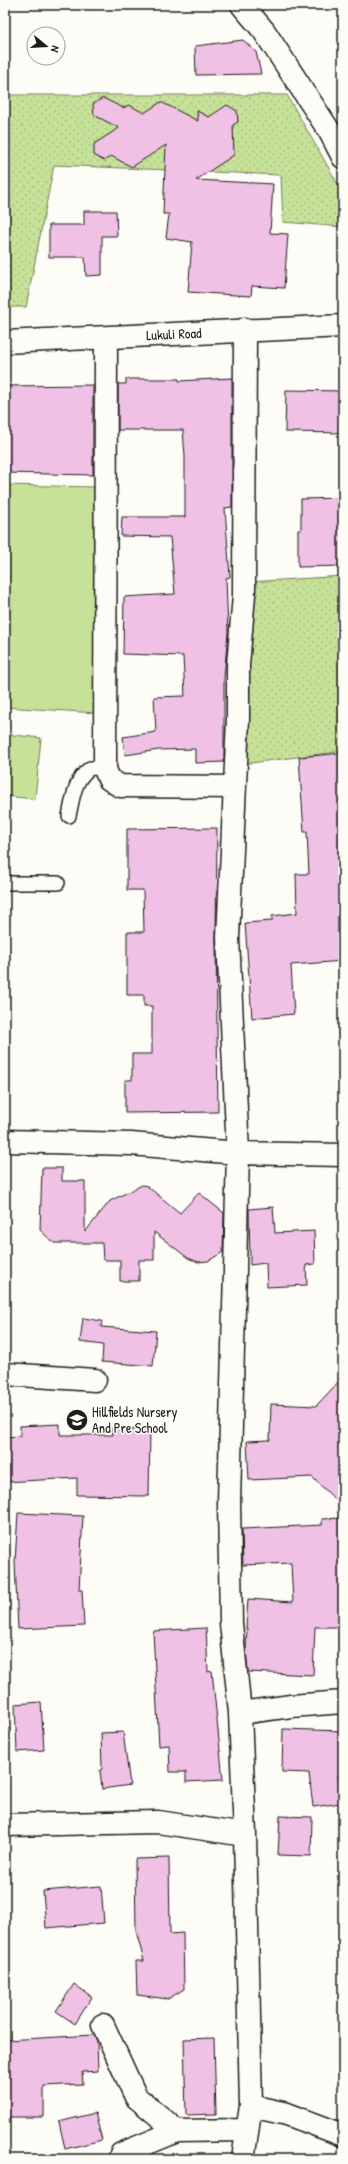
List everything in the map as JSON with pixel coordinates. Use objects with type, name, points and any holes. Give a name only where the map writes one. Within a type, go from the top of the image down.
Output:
[{"type":"street","points":[[242,5],[264,31],[286,64],[330,132],[343,157]]},
{"type":"street","name":"Lukuli Road","points":[[5,342],[106,338],[245,329],[343,326]]},
{"type":"street","points":[[243,2159],[251,2106],[245,1835],[240,1714],[230,1623],[229,1502],[238,1153],[228,938],[238,719],[238,665],[244,596],[245,329]]},
{"type":"street","points":[[106,338],[105,769],[109,779],[120,786],[234,787]]},
{"type":"street","points":[[5,1140],[131,1144],[238,1153],[343,1156]]},
{"type":"street","points":[[5,1374],[95,1380]]},
{"type":"street","points":[[240,1714],[291,1706],[343,1702]]},
{"type":"street","points":[[5,1825],[158,1822],[245,1835]]},
{"type":"street","points":[[103,2025],[136,2097],[177,2131]]},
{"type":"street","points":[[251,2106],[287,2114],[343,2135]]},
{"type":"street","points":[[121,2154],[177,2131],[248,2130]]},
{"type":"lane","points":[[69,816],[76,785],[82,774],[90,768],[105,769]]},
{"type":"lane","points":[[5,883],[58,883]]},
{"type":"green space","points":[[5,95],[287,95],[343,193],[343,227],[283,222],[281,175],[54,165],[26,307],[5,307]]},
{"type":"green space","points":[[5,485],[95,487],[96,713],[5,707]]},
{"type":"green space","points":[[343,576],[343,751],[235,765],[249,582]]},
{"type":"green space","points":[[5,734],[41,738],[35,799],[5,796]]},
{"type":"building","points":[[243,40],[256,52],[261,74],[196,75],[195,46]]},
{"type":"building","points":[[103,98],[123,108],[129,105],[144,113],[161,102],[198,121],[197,111],[209,117],[227,105],[237,111],[238,122],[233,125],[234,155],[196,180],[273,184],[270,233],[288,234],[284,288],[252,286],[251,296],[188,292],[192,242],[166,238],[169,214],[163,214],[166,145],[132,167],[111,156],[104,161],[94,155],[94,144],[119,128],[94,115],[93,104]]},
{"type":"building","points":[[84,211],[116,211],[117,236],[102,236],[102,275],[86,276],[85,257],[49,257],[49,225],[84,225]]},
{"type":"building","points":[[232,378],[232,507],[225,508],[230,577],[226,578],[228,632],[224,678],[224,762],[195,763],[195,749],[159,750],[125,755],[123,737],[156,732],[154,697],[185,696],[183,656],[123,654],[124,597],[175,594],[170,537],[121,536],[122,517],[185,517],[185,456],[183,430],[118,430],[118,384],[126,384],[126,379],[179,379],[179,381]]},
{"type":"building","points":[[93,385],[93,475],[5,473],[5,386]]},
{"type":"building","points":[[286,390],[343,391],[343,433],[285,432]]},
{"type":"building","points":[[343,498],[343,566],[298,567],[298,530],[301,530],[301,499]]},
{"type":"building","points":[[343,753],[343,961],[291,965],[294,1014],[252,1018],[245,923],[272,921],[272,916],[297,913],[296,874],[309,874],[307,832],[304,832],[299,757]]},
{"type":"building","points":[[217,828],[216,939],[218,1112],[125,1113],[125,1080],[132,1080],[132,1054],[152,1054],[152,1006],[144,1006],[144,995],[127,995],[127,932],[144,932],[143,890],[127,890],[127,829]]},
{"type":"building","points":[[42,1168],[62,1168],[62,1181],[85,1181],[85,1232],[110,1201],[142,1185],[147,1186],[180,1213],[199,1193],[224,1213],[223,1252],[208,1261],[198,1262],[188,1258],[154,1232],[154,1260],[139,1260],[139,1281],[120,1281],[120,1260],[103,1260],[102,1243],[54,1243],[40,1230]]},
{"type":"building","points":[[273,1207],[275,1233],[314,1231],[315,1264],[306,1265],[307,1285],[267,1287],[266,1263],[250,1265],[249,1209]]},
{"type":"building","points":[[83,1318],[102,1321],[101,1327],[156,1331],[153,1366],[102,1362],[103,1345],[80,1342]]},
{"type":"building","points":[[343,1377],[343,1507],[312,1477],[249,1480],[247,1441],[270,1440],[271,1404],[316,1406]]},
{"type":"building","points":[[60,1424],[60,1435],[113,1435],[112,1428],[150,1429],[149,1496],[77,1495],[77,1478],[5,1482],[5,1437],[20,1436],[20,1426]]},
{"type":"building","points":[[18,1513],[83,1516],[79,1590],[82,1590],[84,1626],[18,1629],[15,1562]]},
{"type":"building","points":[[343,1518],[343,1627],[315,1627],[313,1675],[248,1672],[246,1629],[248,1599],[293,1602],[291,1563],[243,1565],[242,1529],[322,1525],[322,1519]]},
{"type":"building","points":[[206,1628],[208,1672],[212,1671],[223,1780],[186,1782],[186,1772],[170,1772],[169,1745],[159,1746],[153,1631]]},
{"type":"building","points":[[41,1702],[44,1750],[17,1752],[15,1704]]},
{"type":"building","points":[[283,1729],[343,1731],[343,1775],[338,1775],[341,1803],[313,1807],[309,1773],[282,1772]]},
{"type":"building","points":[[123,1732],[130,1785],[102,1789],[100,1770],[102,1769],[101,1733]]},
{"type":"building","points":[[280,1816],[312,1817],[311,1856],[278,1855]]},
{"type":"building","points":[[169,1858],[170,1934],[183,1933],[184,1989],[168,1999],[137,1995],[136,1961],[144,1961],[136,1931],[135,1859]]},
{"type":"building","points":[[101,1886],[104,1923],[46,1928],[43,1891]]},
{"type":"building","points":[[74,1984],[92,1997],[75,2024],[56,2011]]},
{"type":"building","points":[[94,2035],[97,2041],[98,2071],[82,2072],[83,2084],[44,2086],[44,2117],[5,2117],[5,2040]]},
{"type":"building","points":[[214,2038],[216,2114],[186,2115],[184,2039]]},
{"type":"building","points":[[95,2113],[102,2140],[65,2149],[59,2122]]},
{"type":"place","name":"Hillfields Nursery And Pre School","points":[[77,1420]]}]
